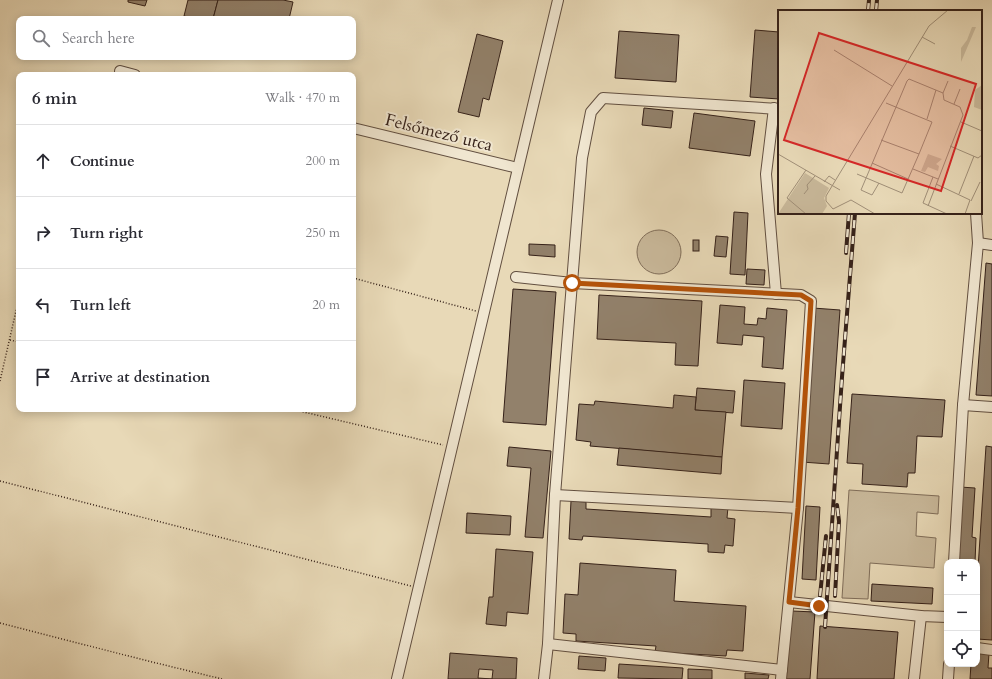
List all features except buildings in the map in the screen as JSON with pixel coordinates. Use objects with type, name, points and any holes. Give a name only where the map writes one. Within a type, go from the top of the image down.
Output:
[{"type":"street","points":[[397,679],[558,0]]},
{"type":"street","points":[[544,679],[548,644],[555,495],[582,158],[591,112],[603,98],[776,108],[766,174],[776,294]]},
{"type":"street","name":"Felsőmező utca","points":[[356,129],[518,168]]},
{"type":"street","points":[[954,559],[963,405],[978,243],[976,214]]},
{"type":"street","points":[[978,243],[992,245]]},
{"type":"street","points":[[516,277],[572,283],[801,295],[811,301],[798,508],[782,674],[548,644]]},
{"type":"street","points":[[963,405],[992,407]]},
{"type":"street","points":[[555,495],[798,508]]},
{"type":"street","points":[[789,602],[921,616],[944,617]]},
{"type":"street","points":[[914,679],[921,616]]},
{"type":"street","points":[[980,648],[992,650]]},
{"type":"street","points":[[948,679],[949,667]]},
{"type":"path","points":[[356,279],[484,313]]},
{"type":"path","points":[[0,382],[16,312]]},
{"type":"path","points":[[10,340],[16,341]]},
{"type":"path","points":[[304,412],[452,447]]},
{"type":"path","points":[[0,481],[419,588]]},
{"type":"path","points":[[0,623],[222,679]]},
{"type":"shaded area","points":[[659,230],[671,234],[677,240],[681,252],[677,264],[671,270],[659,274],[647,270],[641,264],[637,252],[641,240],[647,234]]},
{"type":"shaded area","points":[[849,490],[939,496],[938,514],[917,512],[916,536],[936,538],[934,568],[870,563],[868,599],[842,598]]},
{"type":"railway","points":[[868,10],[869,0]]},
{"type":"railway","points":[[876,10],[877,0]]},
{"type":"railway","points":[[846,253],[849,214]]},
{"type":"railway","points":[[825,627],[855,214]]},
{"type":"railway","points":[[835,596],[839,521],[837,505]]},
{"type":"railway","points":[[820,596],[826,536]]},
{"type":"route","points":[[572,283],[801,295],[811,301],[798,508],[789,602],[819,606]]}]
